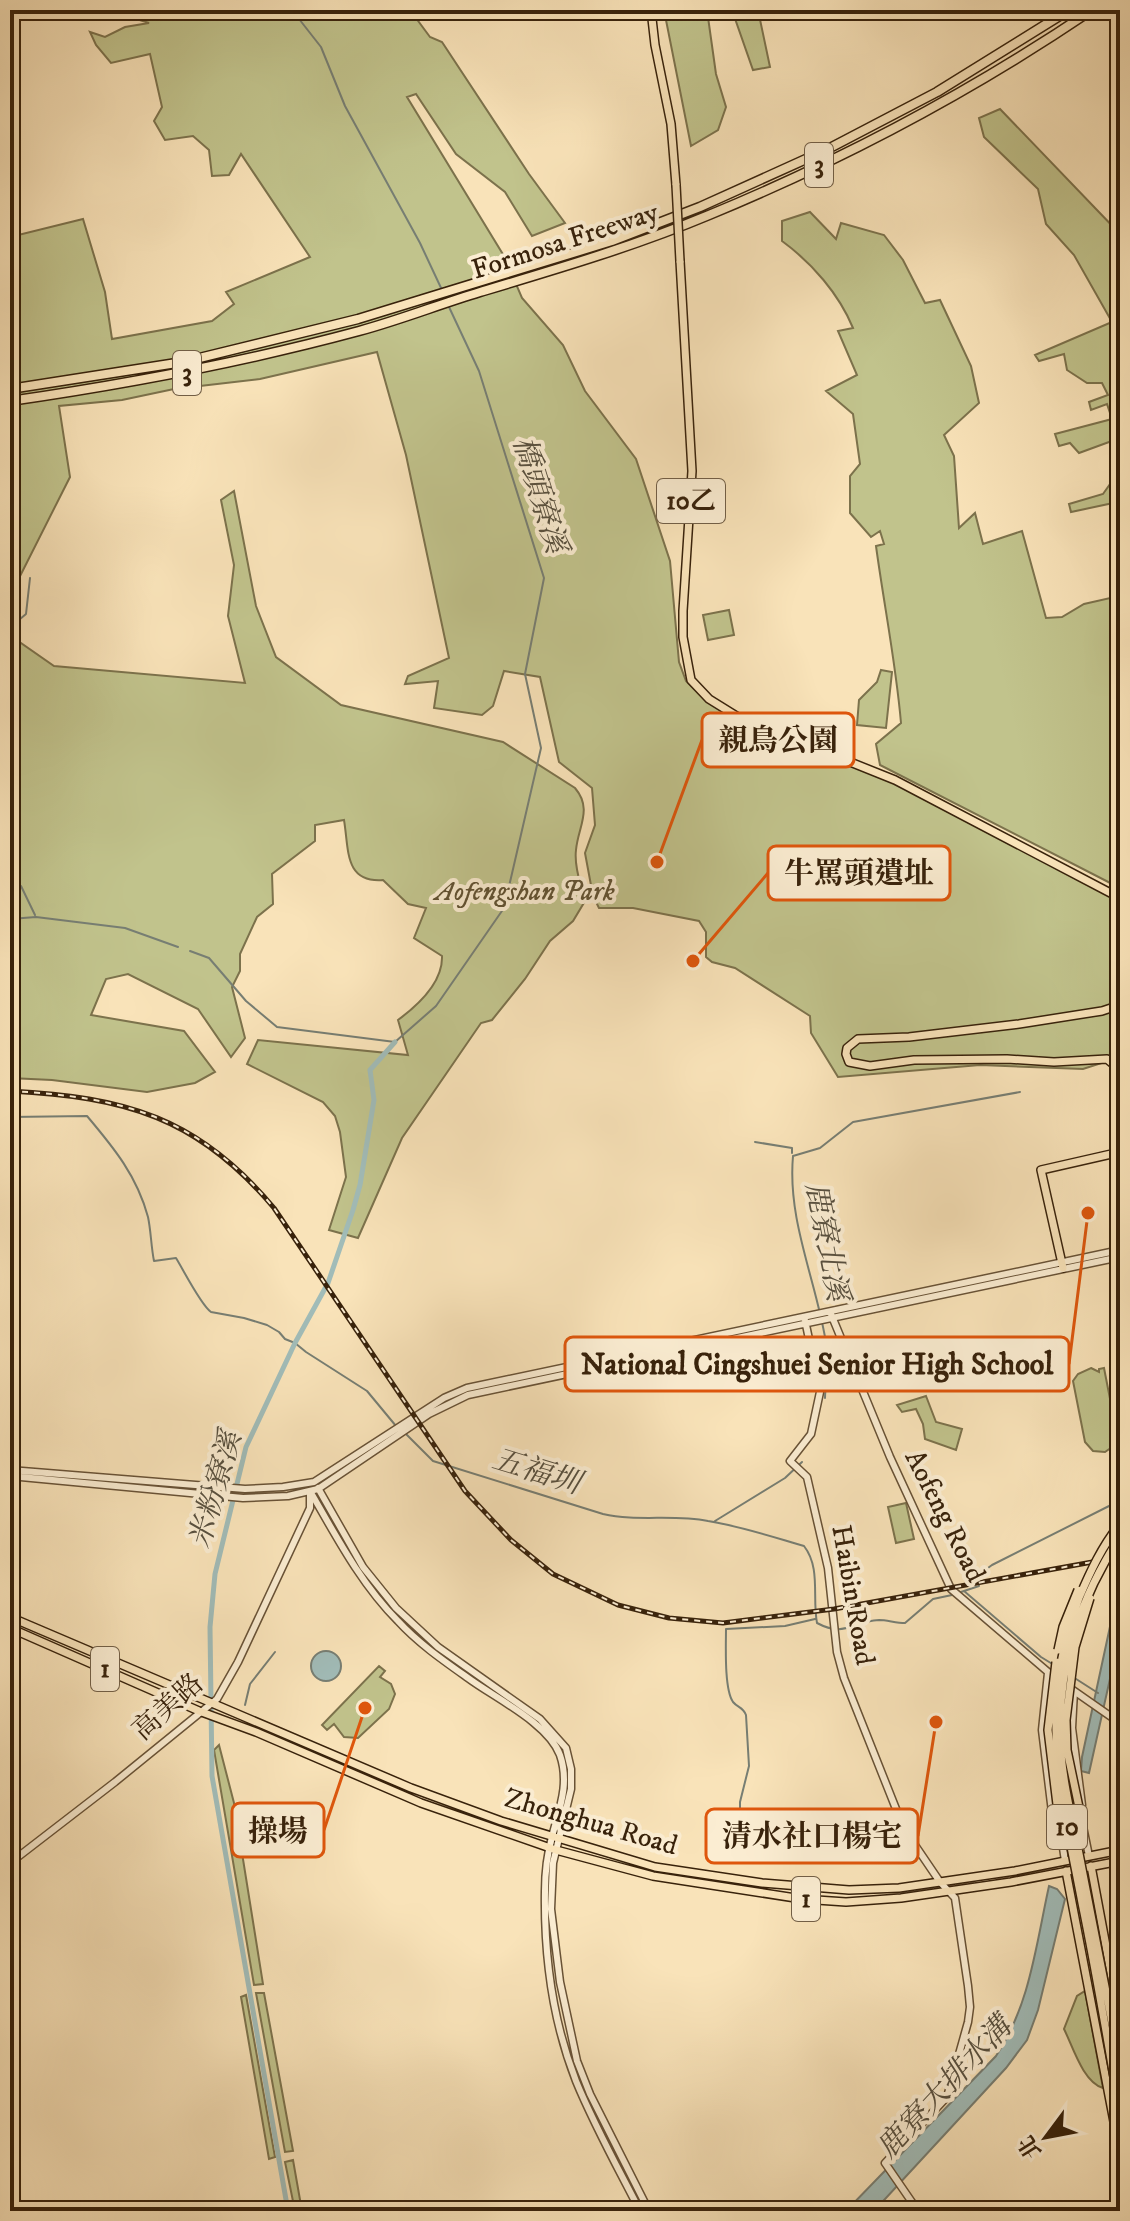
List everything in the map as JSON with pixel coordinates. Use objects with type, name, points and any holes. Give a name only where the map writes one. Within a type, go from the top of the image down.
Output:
[{"type":"highway","name":"Formosa Freeway","points":[[10,389],[183,362],[358,319],[612,241],[700,207],[826,150],[937,92],[1069,10]]},
{"type":"highway","name":"Formosa Freeway","points":[[10,401],[188,373],[361,331],[479,292],[527,280],[677,228],[763,192],[936,105],[1013,62],[1092,10]]},
{"type":"main road","name":"10乙","points":[[651,10],[671,124],[676,185],[692,471],[683,611],[687,670],[696,688],[709,699],[759,727],[895,780],[1120,898]]},
{"type":"main road","points":[[1120,1005],[1102,1011],[1019,1024],[909,1037],[858,1039],[847,1048],[846,1054],[849,1062],[870,1066],[914,1060],[1054,1062],[1107,1059],[1120,1079]]},
{"type":"main road","points":[[1062,1265],[1041,1170],[1120,1152]]},
{"type":"main road","name":"10","points":[[1120,1524],[1090,1582],[1062,1653],[1054,1728],[1064,1811],[1120,2115]]},
{"type":"main road","name":"10","points":[[1120,1537],[1090,1582],[1075,1625],[1067,1660],[1060,1733],[1069,1799],[1120,2060]]},
{"type":"main road","points":[[1059,1822],[1048,1730],[1052,1682],[1063,1627],[1081,1583],[1090,1582],[1075,1647],[1066,1720],[1069,1764],[1080,1812]]},
{"type":"main road","name":"1","points":[[10,1617],[214,1701]]},
{"type":"main road","name":"1","points":[[10,1628],[200,1711]]},
{"type":"main road","name":"Zhonghua Road","points":[[214,1701],[468,1810],[655,1867],[762,1883],[849,1890],[940,1882],[1120,1850]]},
{"type":"main road","name":"Zhonghua Road","points":[[200,1711],[421,1803],[552,1849],[653,1876],[802,1899],[846,1902],[950,1891],[1067,1873],[1120,1861]]},
{"type":"main road","points":[[1089,1856],[1120,2021]]},
{"type":"main road","points":[[1065,1861],[1120,2153]]},
{"type":"main road","points":[[1104,2058],[1114,2086]]},
{"type":"street","points":[[215,1490],[243,1498],[288,1496],[314,1487],[429,1414],[468,1395],[1120,1250]]},
{"type":"street","points":[[1062,1265],[1120,1257]]},
{"type":"street","name":"Aofeng Road","points":[[831,1314],[890,1457],[951,1589],[1048,1673],[1120,1723]]},
{"type":"street","name":"Haibin Road","points":[[805,1320],[820,1392],[811,1434],[790,1461],[805,1473],[810,1486],[828,1568],[837,1652],[844,1678],[904,1829],[940,1882],[950,1891]]},
{"type":"street","points":[[10,1470],[117,1482]]},
{"type":"street","points":[[10,1476],[215,1490],[314,1487]]},
{"type":"street","points":[[314,1487],[363,1567],[396,1608],[438,1647],[540,1719],[563,1742],[571,1769],[571,1789],[552,1849],[545,1885],[545,1934],[564,2045],[583,2096],[640,2211]]},
{"type":"street","name":"高美路","points":[[10,1863],[214,1701],[238,1662],[310,1508],[314,1487]]},
{"type":"street","points":[[1048,1673],[1042,1730],[1052,1812],[1059,1822],[1065,1861]]},
{"type":"street","points":[[1074,1691],[1072,1728],[1082,1805],[1080,1812],[1089,1856]]},
{"type":"street","points":[[552,1849],[554,1944],[573,2048],[590,2094],[649,2211]]},
{"type":"street","points":[[918,2211],[885,2163],[947,2097],[970,2007],[957,1907],[950,1891]]},
{"type":"green space","points":[[410,10],[430,37],[442,42],[565,223],[532,236],[505,192],[456,154],[416,94],[407,97],[504,256],[522,298],[563,345],[585,391],[636,459],[670,561],[679,662],[686,681],[699,694],[750,728],[915,790],[1120,900],[1120,1057],[1083,1069],[980,1065],[838,1077],[811,1033],[810,1016],[735,968],[712,962],[706,957],[706,932],[699,921],[633,908],[599,908],[593,896],[585,853],[595,825],[592,788],[559,762],[540,677],[504,671],[493,706],[482,715],[434,708],[438,681],[405,684],[408,676],[449,658],[406,455],[377,352],[260,379],[174,389],[122,400],[59,406],[70,477],[10,596],[10,237],[83,219],[105,292],[112,339],[212,321],[234,304],[226,292],[310,257],[241,154],[229,175],[212,176],[209,150],[193,136],[165,140],[154,121],[162,107],[150,54],[111,63],[96,45],[90,32],[105,37],[125,27],[149,23],[133,18],[129,12]]},
{"type":"green space","points":[[664,10],[707,10],[716,74],[726,107],[718,130],[691,146]]},
{"type":"green space","points":[[732,10],[758,10],[770,67],[753,70]]},
{"type":"green space","points":[[1000,109],[1120,234],[1120,438],[1079,453],[1070,443],[1059,446],[1055,434],[1112,419],[1107,404],[1091,410],[1089,402],[1108,395],[1102,383],[1087,383],[1067,370],[1064,354],[1039,361],[1035,355],[1112,322],[1074,255],[1046,224],[1038,189],[984,137],[979,118]]},
{"type":"green space","points":[[810,212],[836,239],[841,223],[884,235],[903,260],[925,303],[940,300],[971,366],[979,403],[944,435],[954,456],[959,528],[975,513],[983,544],[1022,531],[1046,618],[1062,617],[1084,604],[1115,597],[1120,586],[1120,888],[880,765],[876,744],[901,723],[876,546],[884,544],[880,531],[871,537],[850,513],[850,476],[860,464],[853,414],[826,391],[857,375],[838,331],[853,328],[824,280],[782,241],[782,221]]},
{"type":"green space","points":[[1120,470],[1120,510],[1118,502],[1071,512],[1069,504],[1103,494]]},
{"type":"green space","name":"Aofengshan Park","points":[[234,491],[256,606],[276,657],[341,705],[503,742],[575,788],[583,803],[576,856],[585,901],[573,921],[550,941],[492,1020],[481,1023],[402,1138],[358,1238],[329,1230],[346,1177],[335,1116],[323,1102],[247,1064],[258,1040],[408,1055],[398,1020],[421,1001],[434,984],[442,956],[414,938],[426,908],[408,904],[383,880],[361,876],[355,870],[348,853],[344,820],[315,825],[315,841],[272,874],[273,904],[257,917],[240,954],[240,971],[232,987],[245,1038],[231,1057],[198,1009],[128,974],[106,979],[91,1015],[184,1031],[215,1072],[195,1083],[147,1092],[10,1078],[10,640],[18,641],[54,666],[245,683],[228,616],[234,565],[221,500]]},
{"type":"green space","points":[[729,610],[734,635],[708,640],[703,615]]},
{"type":"green space","points":[[881,670],[892,672],[886,728],[857,725],[859,700],[877,682]]},
{"type":"green space","points":[[1091,1368],[1099,1372],[1104,1368],[1120,1450],[1117,1451],[1115,1445],[1105,1452],[1093,1451],[1085,1442],[1073,1381],[1078,1374]]},
{"type":"green space","points":[[926,1396],[936,1422],[962,1429],[956,1450],[925,1439],[916,1409],[902,1412],[897,1405]]},
{"type":"green space","points":[[906,1503],[914,1539],[896,1543],[888,1507]]},
{"type":"green space","points":[[379,1666],[385,1671],[380,1677],[391,1684],[395,1694],[389,1709],[358,1738],[344,1737],[334,1724],[327,1730],[322,1725]]},
{"type":"green space","points":[[219,1745],[234,1803],[263,1984],[254,1985],[214,1750]]},
{"type":"green space","points":[[1085,1991],[1103,2088],[1084,2071],[1064,2029],[1077,1996]]},
{"type":"green space","points":[[256,1993],[264,1993],[293,2151],[285,2152]]},
{"type":"green space","points":[[246,1995],[275,2157],[269,2159],[241,1997]]},
{"type":"green space","points":[[293,2160],[302,2211],[295,2211],[285,2162]]},
{"type":"water","points":[[1120,1580],[1120,1634],[1089,1773],[1081,1771],[1082,1757]]},
{"type":"water","points":[[326,1651],[332,1652],[340,1660],[340,1672],[332,1680],[326,1681],[320,1680],[312,1672],[311,1666],[312,1660],[320,1652]]},
{"type":"water","points":[[1049,1886],[1057,1889],[1065,1899],[1038,2010],[1027,2040],[1006,2068],[874,2211],[846,2211],[996,2056],[1008,2036],[1024,1995]]},
{"type":"waterway","name":"橋頭寮溪","points":[[292,10],[321,47],[345,106],[420,243],[442,290]]},
{"type":"waterway","name":"橋頭寮溪","points":[[190,951],[209,958],[246,1001],[277,1027],[395,1042],[436,1006],[504,908],[541,748],[525,674],[544,578],[479,371],[449,307]]},
{"type":"waterway","points":[[10,642],[13,625],[26,614],[30,578]]},
{"type":"waterway","points":[[10,886],[21,886],[35,915]]},
{"type":"waterway","name":"米粉寮溪","points":[[10,919],[36,917],[125,928],[178,947]]},
{"type":"waterway","name":"米粉寮溪","points":[[288,2211],[212,1776],[210,1627],[215,1574],[246,1447],[295,1343],[328,1283],[360,1185],[374,1100],[370,1070],[395,1042]]},
{"type":"waterway","name":"鹿寮北溪","points":[[825,1398],[829,1371],[827,1349],[799,1229],[792,1181],[793,1156],[820,1148],[853,1122],[1020,1092]]},
{"type":"waterway","name":"五福圳","points":[[10,1117],[87,1116],[115,1151],[138,1188],[148,1217],[154,1261],[176,1258],[211,1312],[244,1318],[279,1332],[285,1339],[367,1391],[396,1426]]},
{"type":"waterway","points":[[755,1142],[792,1148],[792,1153]]},
{"type":"waterway","name":"五福圳","points":[[404,1432],[433,1461],[603,1514],[708,1521],[804,1546],[814,1573],[817,1623],[827,1627],[842,1629],[879,1620],[905,1623],[933,1599],[952,1595]]},
{"type":"waterway","name":"鹿寮北溪","points":[[715,1521],[785,1478],[802,1462]]},
{"type":"waterway","name":"五福圳","points":[[958,1593],[979,1586],[977,1576],[992,1565],[1115,1503]]},
{"type":"waterway","points":[[964,1591],[1054,1665]]},
{"type":"waterway","points":[[740,1818],[740,1802],[749,1766],[746,1715],[730,1696],[726,1629],[785,1626],[815,1619]]},
{"type":"waterway","points":[[245,1705],[250,1684],[275,1652]]},
{"type":"waterway","points":[[1073,1677],[1098,1693]]},
{"type":"waterway","points":[[10,2196],[43,2211]]},
{"type":"railway","points":[[10,1091],[89,1099],[124,1107],[157,1118],[217,1152],[246,1177],[274,1208],[465,1491],[511,1540],[553,1574],[618,1605],[669,1618],[723,1623],[834,1609],[1120,1557]]},
{"type":"place","name":"親鳥公園","points":[[657,862]]},
{"type":"place","name":"牛罵頭遺址","points":[[693,961]]},
{"type":"place","name":"National Cingshuei Senior High School","points":[[1088,1213]]},
{"type":"place","name":"操場","points":[[365,1708]]},
{"type":"place","name":"清水社口楊宅","points":[[936,1722]]},
{"type":"water label","name":"鹿寮大排水溝","points":[[945,2088]]}]
